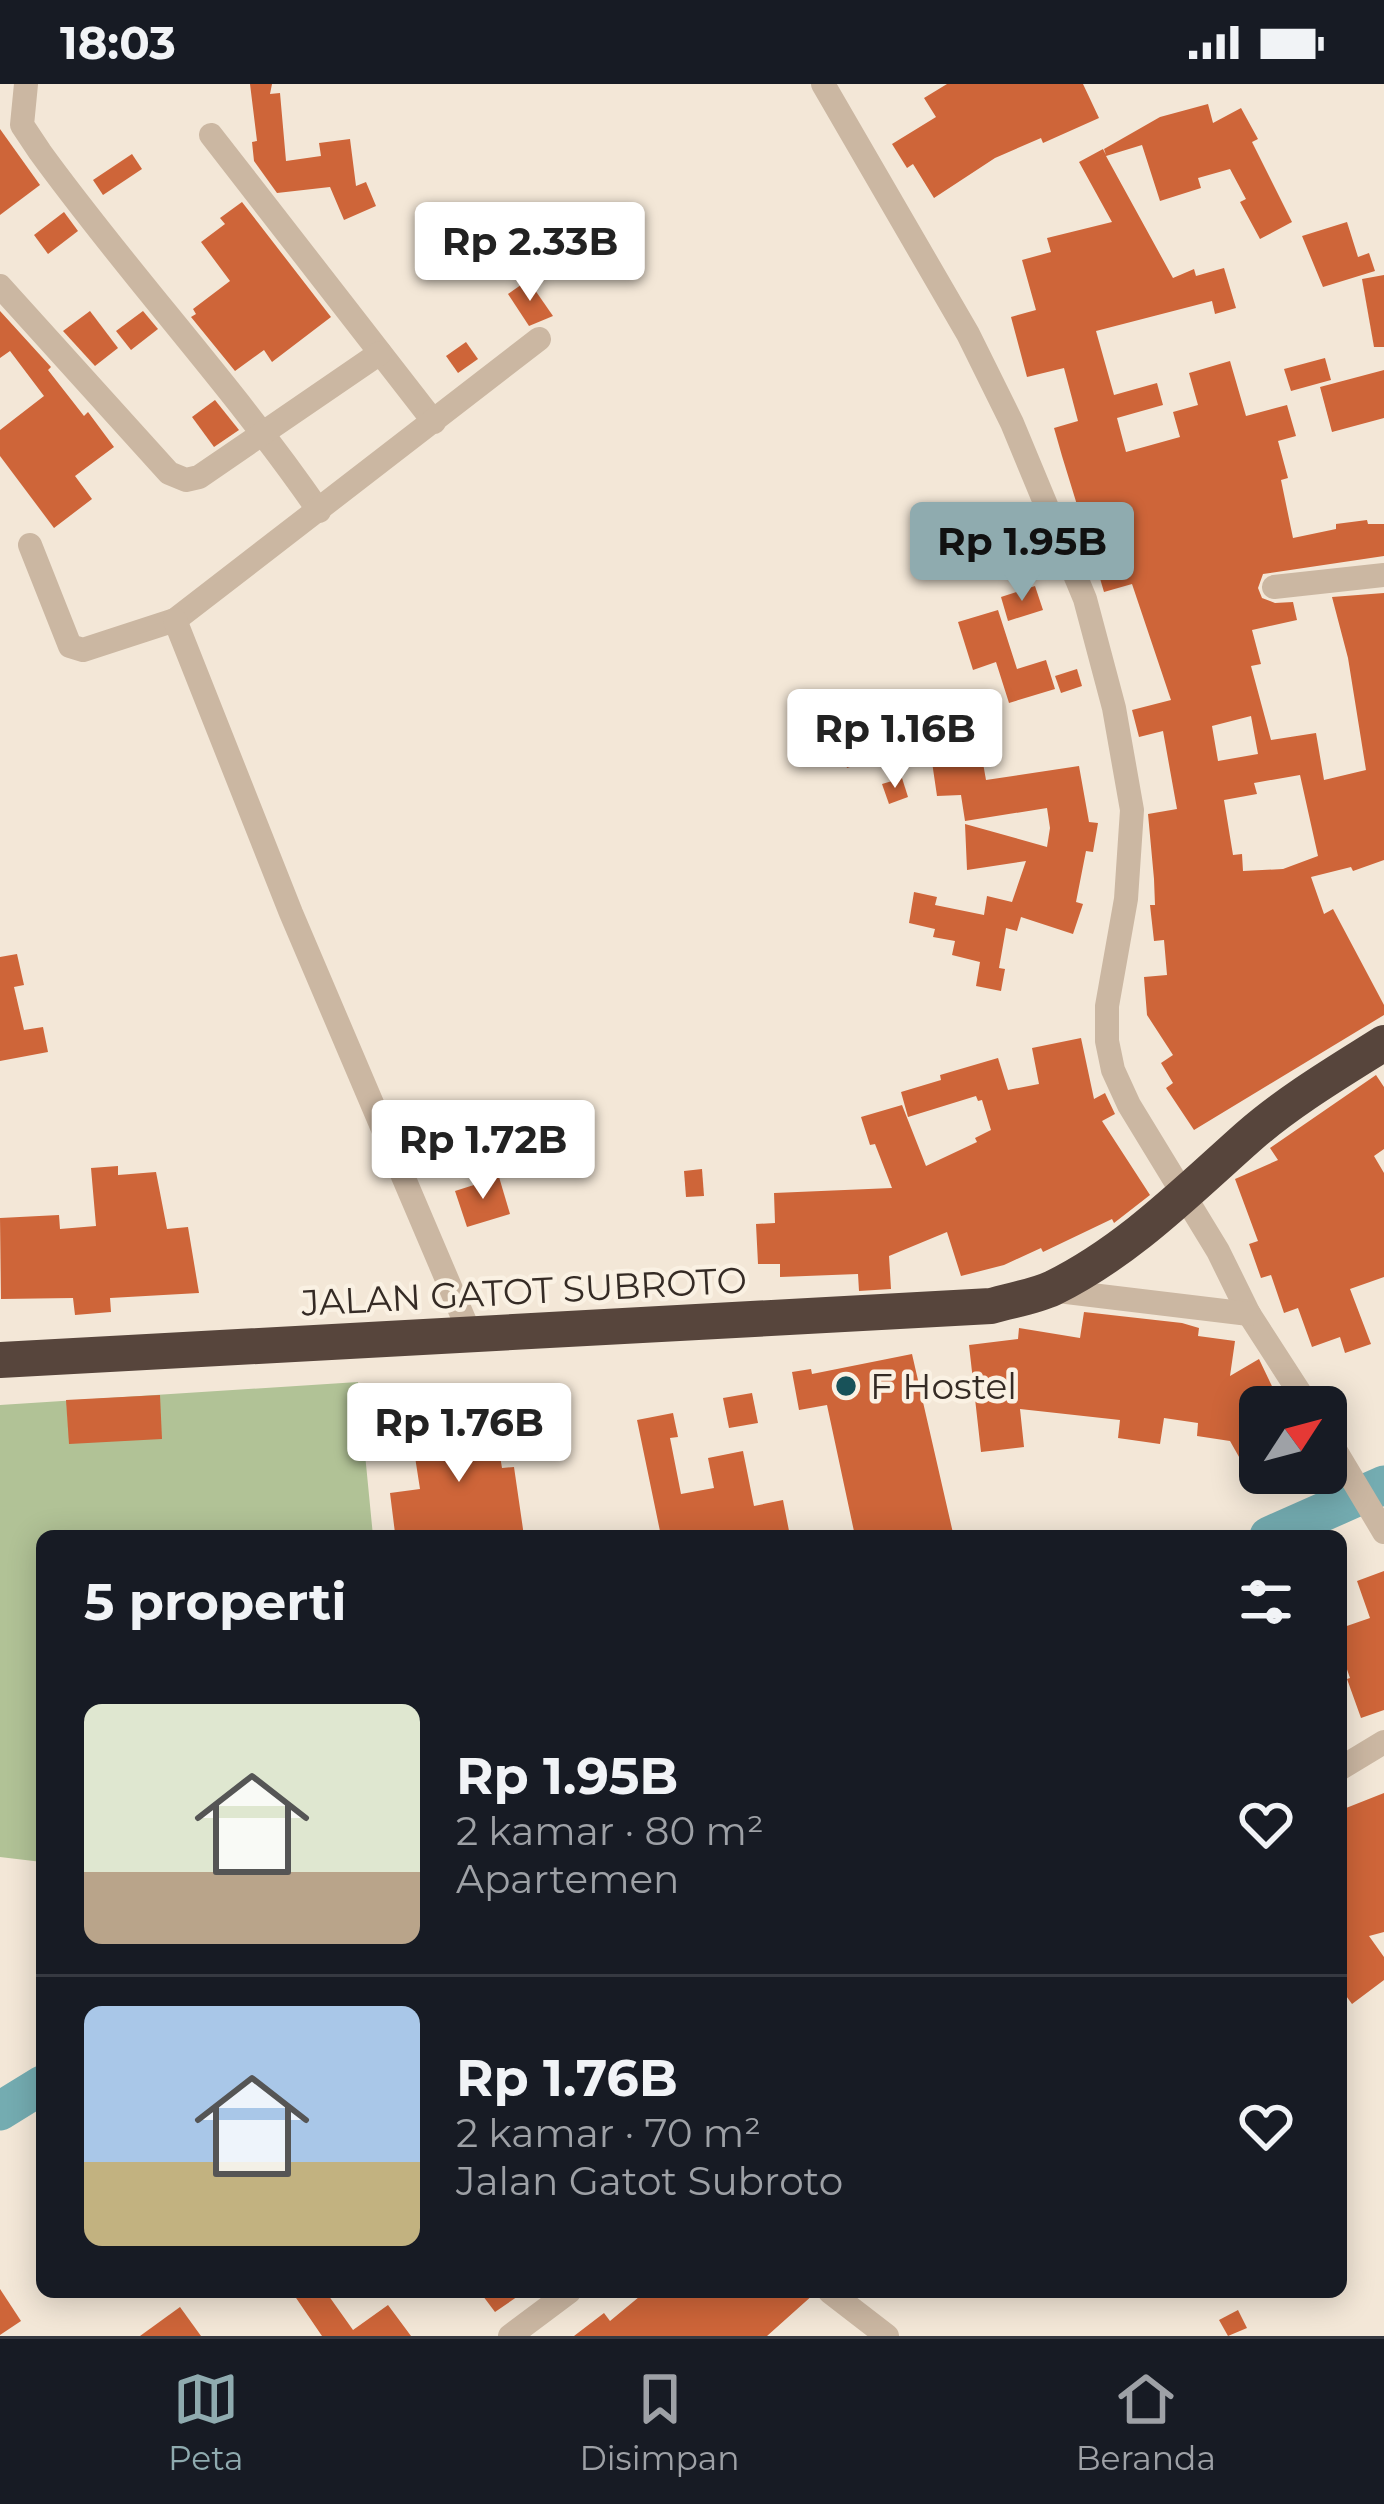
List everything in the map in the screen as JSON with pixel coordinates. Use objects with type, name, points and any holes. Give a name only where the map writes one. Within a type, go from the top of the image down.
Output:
[{"type":"highway","name":"JALAN GATOT SUBROTO","points":[[0,1360],[971,1307],[1050,1290],[1125,1245],[1251,1134],[1384,1043]]},
{"type":"street","points":[[26,84],[22,125],[40,152],[266,434],[320,511]]},
{"type":"street","points":[[823,84],[968,334],[1012,423],[1090,615],[1114,708],[1132,810],[1126,899],[1107,1006],[1113,1070],[1249,1314],[1296,1386]]},
{"type":"street","points":[[211,135],[434,422]]},
{"type":"street","points":[[0,286],[177,478],[199,478],[380,353]]},
{"type":"street","points":[[30,545],[70,646],[83,650],[175,620],[539,339]]},
{"type":"street","points":[[1274,587],[1384,575]]},
{"type":"street","points":[[175,620],[290,913],[471,1336]]},
{"type":"street","points":[[1050,1290],[1249,1314]]},
{"type":"street","points":[[1347,1470],[1384,1532]]},
{"type":"street","points":[[1347,1764],[1384,1742]]},
{"type":"street","points":[[510,2336],[561,2298]]},
{"type":"street","points":[[838,2298],[887,2336]]},
{"type":"green space","points":[[358,1382],[372,1530],[36,1530],[36,1861],[0,1857],[0,1405]]},
{"type":"building","points":[[250,84],[272,84],[270,94],[280,93],[286,161],[321,156],[319,143],[350,139],[356,186],[366,182],[376,206],[344,220],[330,187],[277,193],[254,161],[252,142],[257,141]]},
{"type":"building","points":[[947,84],[1083,84],[1099,118],[995,158],[934,198],[913,164],[907,168],[892,144],[936,117],[924,98]]},
{"type":"building","points":[[1208,104],[1213,123],[1241,108],[1258,139],[1252,142],[1292,222],[1260,239],[1240,202],[1246,199],[1230,169],[1198,178],[1201,188],[1160,201],[1142,145],[1106,156],[1173,278],[1194,269],[1196,276],[1224,268],[1236,308],[1215,314],[1212,301],[1096,331],[1114,395],[1157,383],[1163,405],[1117,418],[1126,452],[1180,437],[1173,412],[1198,405],[1189,373],[1230,361],[1246,416],[1287,405],[1296,436],[1278,441],[1288,478],[1281,480],[1293,538],[1336,529],[1336,524],[1367,520],[1368,524],[1384,524],[1384,556],[1263,574],[1258,588],[1262,598],[1293,602],[1297,620],[1252,630],[1261,664],[1251,666],[1271,740],[1316,733],[1324,780],[1366,770],[1348,658],[1332,597],[1384,593],[1384,860],[1353,871],[1351,867],[1311,877],[1324,914],[1333,909],[1384,1005],[1384,1015],[1194,1130],[1166,1088],[1173,1083],[1161,1063],[1173,1055],[1147,1015],[1144,977],[1167,975],[1164,940],[1154,941],[1148,814],[1177,809],[1163,731],[1139,737],[1132,710],[1171,700],[1132,584],[1104,592],[1096,565],[1122,558],[1113,526],[1086,534],[1062,456],[1054,428],[1078,421],[1064,368],[1027,377],[1011,317],[1036,310],[1022,260],[1051,252],[1047,238],[1112,222],[1079,162],[1103,149],[1106,155],[1104,149],[1160,117]],"holes":[[[1251,716],[1258,754],[1218,761],[1212,726]],[[1300,775],[1318,856],[1283,869],[1243,871],[1242,854],[1233,855],[1224,800],[1257,794],[1254,783]]]},
{"type":"building","points":[[0,129],[40,185],[0,215]]},
{"type":"building","points":[[132,154],[142,169],[103,195],[93,180]]},
{"type":"building","points":[[242,202],[331,317],[272,362],[264,350],[235,371],[191,317],[196,314],[193,309],[230,281],[201,242],[225,224],[220,218]]},
{"type":"building","points":[[64,212],[78,231],[48,254],[34,235]]},
{"type":"building","points":[[1347,222],[1358,257],[1369,253],[1375,271],[1323,287],[1302,236]]},
{"type":"building","points":[[1384,275],[1384,347],[1374,347],[1362,279]]},
{"type":"building","points":[[528,280],[553,316],[529,326],[508,294]]},
{"type":"building","points":[[0,311],[114,447],[75,476],[92,499],[54,528],[0,456],[0,430],[44,396],[10,351],[0,358]]},
{"type":"building","points":[[90,311],[118,348],[95,366],[63,331]]},
{"type":"building","points":[[143,311],[158,329],[131,350],[116,331]]},
{"type":"building","points":[[466,342],[478,359],[458,373],[446,356]]},
{"type":"building","points":[[1325,358],[1331,380],[1291,391],[1284,369]]},
{"type":"building","points":[[1384,370],[1384,418],[1332,432],[1320,387]]},
{"type":"building","points":[[215,400],[239,430],[214,447],[192,417]]},
{"type":"building","points":[[1035,586],[1043,610],[1008,621],[1001,597]]},
{"type":"building","points":[[998,610],[1017,669],[1046,660],[1055,689],[1009,703],[996,662],[973,670],[958,622]]},
{"type":"building","points":[[1077,669],[1082,686],[1061,693],[1055,676]]},
{"type":"building","points":[[901,711],[907,729],[860,744],[865,762],[847,768],[840,747],[818,754],[813,735],[835,728],[832,721],[867,715],[869,722]]},
{"type":"building","points":[[950,759],[951,767],[983,763],[986,780],[1079,766],[1089,822],[1098,823],[1093,852],[1086,851],[1076,902],[1083,904],[1073,934],[1021,917],[1017,931],[1006,928],[999,968],[1005,969],[1001,991],[976,986],[980,962],[952,955],[955,941],[933,937],[935,929],[909,923],[914,892],[937,897],[935,905],[984,915],[987,896],[1012,902],[1026,861],[967,870],[965,824],[1047,847],[1047,808],[965,821],[961,795],[937,796],[932,762]]},
{"type":"building","points":[[902,778],[908,797],[889,804],[882,784]]},
{"type":"building","points":[[17,954],[24,985],[14,987],[24,1030],[43,1027],[48,1052],[0,1061],[0,957]]},
{"type":"building","points":[[1081,1038],[1094,1099],[1105,1093],[1115,1114],[1102,1121],[1150,1195],[1114,1223],[1112,1219],[1043,1252],[1041,1248],[1004,1265],[961,1276],[947,1232],[889,1256],[891,1289],[859,1291],[858,1274],[780,1277],[780,1264],[758,1264],[756,1224],[775,1223],[774,1193],[892,1188],[861,1117],[902,1105],[926,1166],[977,1142],[975,1138],[991,1130],[982,1100],[976,1096],[908,1117],[901,1092],[998,1058],[1008,1090],[1039,1084],[1032,1048]]},
{"type":"building","points":[[1376,1075],[1384,1087],[1384,1149],[1374,1156],[1384,1173],[1384,1277],[1350,1289],[1371,1344],[1345,1353],[1340,1337],[1312,1347],[1298,1308],[1284,1313],[1271,1275],[1261,1278],[1249,1244],[1258,1241],[1235,1179],[1278,1160],[1270,1148]]},
{"type":"building","points":[[118,1166],[118,1175],[156,1172],[167,1229],[188,1227],[199,1293],[110,1298],[111,1312],[75,1315],[73,1298],[1,1299],[0,1218],[59,1215],[60,1229],[96,1226],[91,1168]]},
{"type":"building","points":[[702,1169],[704,1196],[686,1197],[684,1171]]},
{"type":"building","points":[[499,1177],[510,1214],[467,1227],[455,1191]]},
{"type":"building","points":[[1084,1312],[1182,1323],[1199,1328],[1198,1336],[1235,1341],[1230,1376],[1259,1359],[1272,1386],[1239,1386],[1239,1457],[1230,1441],[1197,1436],[1198,1423],[1164,1418],[1160,1444],[1118,1438],[1120,1420],[1020,1409],[1024,1447],[981,1452],[969,1345],[1018,1339],[1019,1328],[1080,1338]]},
{"type":"building","points":[[912,1354],[952,1530],[854,1530],[827,1405],[799,1410],[792,1372],[811,1369],[812,1374]]},
{"type":"building","points":[[752,1393],[758,1423],[729,1428],[723,1398]]},
{"type":"building","points":[[160,1395],[162,1439],[69,1444],[66,1400]]},
{"type":"building","points":[[673,1413],[678,1437],[670,1438],[681,1494],[714,1488],[708,1458],[743,1451],[754,1506],[783,1500],[789,1530],[660,1530],[637,1420]]},
{"type":"building","points":[[494,1420],[502,1468],[514,1467],[523,1530],[395,1530],[390,1493],[420,1489],[411,1431]]},
{"type":"building","points":[[1384,1571],[1384,1710],[1361,1718],[1347,1679],[1347,1626],[1370,1618],[1357,1581]]},
{"type":"building","points":[[1384,1793],[1384,1932],[1369,1936],[1384,1957],[1384,1980],[1352,2004],[1347,1997],[1347,1808]]},
{"type":"building","points":[[0,2289],[21,2321],[0,2335]]},
{"type":"building","points":[[296,2298],[330,2298],[353,2330],[388,2305],[411,2336],[322,2336]]},
{"type":"building","points":[[484,2298],[515,2298],[495,2312]]},
{"type":"building","points":[[638,2298],[810,2298],[767,2336],[574,2336],[604,2313],[610,2321]]},
{"type":"building","points":[[180,2307],[201,2336],[140,2336]]},
{"type":"building","points":[[1238,2310],[1247,2328],[1228,2336],[1219,2320]]},
{"type":"waterway","points":[[1283,1530],[1384,1485]]},
{"type":"waterway","points":[[0,2111],[36,2089]]},
{"type":"place","name":"F Hostel","points":[[846,1386]]}]
